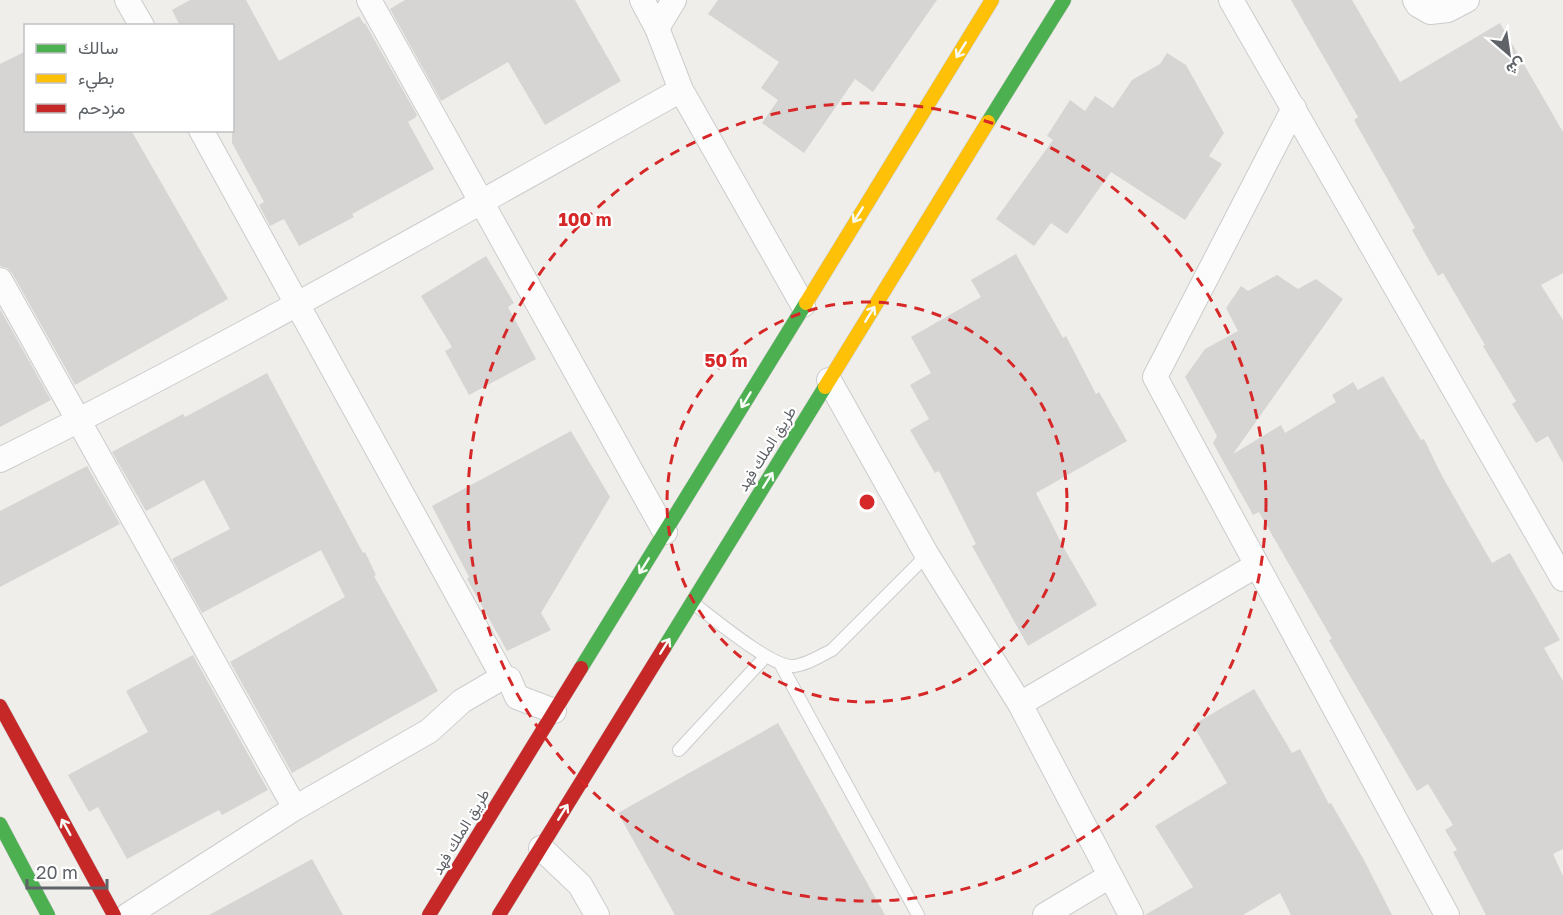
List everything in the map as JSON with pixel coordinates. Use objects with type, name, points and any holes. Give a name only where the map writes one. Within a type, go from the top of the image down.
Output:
[{"type":"main road","name":"طريق الملك فهد","points":[[499,915],[1064,0]]},
{"type":"main road","name":"طريق الملك فهد","points":[[429,915],[988,1]]},
{"type":"main road","points":[[0,706],[114,915]]},
{"type":"main road","points":[[0,824],[48,915]]},
{"type":"street","points":[[127,0],[141,24]]},
{"type":"street","points":[[369,0],[665,532]]},
{"type":"street","points":[[642,0],[657,28],[681,90],[803,305]]},
{"type":"street","points":[[657,28],[674,0]]},
{"type":"street","points":[[1231,0],[1563,579]]},
{"type":"street","points":[[1415,0],[1418,5],[1430,12],[1448,10],[1467,0]]},
{"type":"street","points":[[0,460],[298,304],[681,90]]},
{"type":"street","points":[[1294,108],[1155,377],[1447,915]]},
{"type":"street","points":[[202,132],[503,677],[509,679],[517,697],[554,711]]},
{"type":"street","points":[[0,280],[295,808]]},
{"type":"street","points":[[829,380],[927,555],[1020,704],[1131,915]]},
{"type":"street","points":[[1020,704],[1257,565]]},
{"type":"street","points":[[128,915],[295,808],[429,731],[462,701],[503,677]]},
{"type":"street","points":[[541,848],[580,885],[597,915]]},
{"type":"street","points":[[1045,915],[1110,876]]},
{"type":"lane","points":[[692,603],[766,656],[781,665],[794,666],[814,660],[832,650],[927,555]]},
{"type":"lane","points":[[679,750],[766,656]]},
{"type":"lane","points":[[781,665],[918,915]]},
{"type":"building","points":[[190,0],[246,0],[279,61],[359,16],[417,115],[408,122],[434,169],[352,214],[354,217],[299,246],[284,219],[270,226],[259,205],[264,202],[232,143],[232,132],[234,132],[234,24],[179,24],[172,10]]},
{"type":"building","points":[[405,0],[575,0],[621,81],[545,125],[508,62],[441,101],[390,9]]},
{"type":"building","points":[[718,0],[937,0],[873,92],[855,79],[804,153],[762,123],[778,100],[761,88],[779,62],[708,14]]},
{"type":"building","points":[[1291,0],[1352,0],[1400,82],[1500,23],[1563,132],[1563,273],[1541,285],[1563,320],[1563,463],[1548,436],[1536,443],[1512,404],[1516,401],[1443,273],[1438,276],[1412,230],[1415,228],[1354,120],[1358,117]]},
{"type":"building","points":[[24,52],[24,132],[132,132],[228,299],[75,385],[12,273],[0,266],[0,64]]},
{"type":"building","points":[[1167,53],[1186,65],[1224,133],[1209,156],[1222,164],[1185,220],[1111,172],[1067,234],[1051,223],[1034,246],[996,219],[1053,140],[1047,136],[1070,100],[1085,111],[1095,96],[1113,108],[1132,80],[1160,64]]},
{"type":"building","points":[[1016,254],[1063,338],[1066,336],[1096,394],[1099,392],[1127,441],[1036,493],[1097,605],[1028,646],[972,546],[976,544],[939,471],[935,473],[910,430],[929,419],[910,385],[931,373],[911,337],[981,297],[971,280]]},
{"type":"building","points":[[486,256],[514,303],[508,307],[536,359],[469,395],[445,351],[452,347],[421,296]]},
{"type":"building","points":[[1277,275],[1298,289],[1316,279],[1343,299],[1233,454],[1281,425],[1285,433],[1336,402],[1332,395],[1353,382],[1358,390],[1383,376],[1421,440],[1424,439],[1442,476],[1492,563],[1510,553],[1560,640],[1544,648],[1563,681],[1563,849],[1553,854],[1563,876],[1563,915],[1486,915],[1453,852],[1457,850],[1445,830],[1453,825],[1428,784],[1417,791],[1329,640],[1332,639],[1259,512],[1253,515],[1213,443],[1217,436],[1185,377],[1205,349],[1238,331],[1226,308],[1241,286],[1248,291]]},
{"type":"building","points":[[0,309],[51,400],[0,427]]},
{"type":"building","points":[[267,373],[363,553],[365,552],[376,575],[374,576],[438,691],[292,773],[230,662],[345,597],[321,550],[202,613],[172,559],[230,529],[204,480],[146,511],[112,452],[183,414],[185,417]]},
{"type":"building","points":[[571,431],[610,497],[541,613],[551,630],[507,651],[467,579],[469,577],[432,506]]},
{"type":"building","points":[[87,466],[120,524],[0,587],[0,511]]},
{"type":"building","points":[[193,655],[268,790],[222,815],[219,810],[127,859],[98,807],[89,812],[68,775],[148,732],[126,691]]},
{"type":"building","points":[[1254,689],[1292,753],[1300,749],[1329,804],[1331,803],[1364,860],[1392,915],[1291,915],[1280,893],[1243,915],[1145,915],[1193,887],[1155,826],[1227,783],[1193,725]]},
{"type":"building","points":[[778,723],[885,915],[675,915],[618,813]]},
{"type":"building","points":[[312,859],[343,915],[209,915]]},
{"type":"traffic: fast","points":[[988,122],[1064,0]]},
{"type":"traffic: fast","points":[[581,668],[806,303]]},
{"type":"traffic: fast","points":[[664,648],[825,387]]},
{"type":"traffic: fast","points":[[0,824],[48,915]]},
{"type":"traffic: slow","points":[[806,303],[992,0]]},
{"type":"traffic: slow","points":[[825,387],[988,122]]},
{"type":"traffic: jam","points":[[499,915],[664,648]]},
{"type":"traffic: jam","points":[[429,915],[581,668]]},
{"type":"traffic: jam","points":[[0,706],[114,915]]}]
